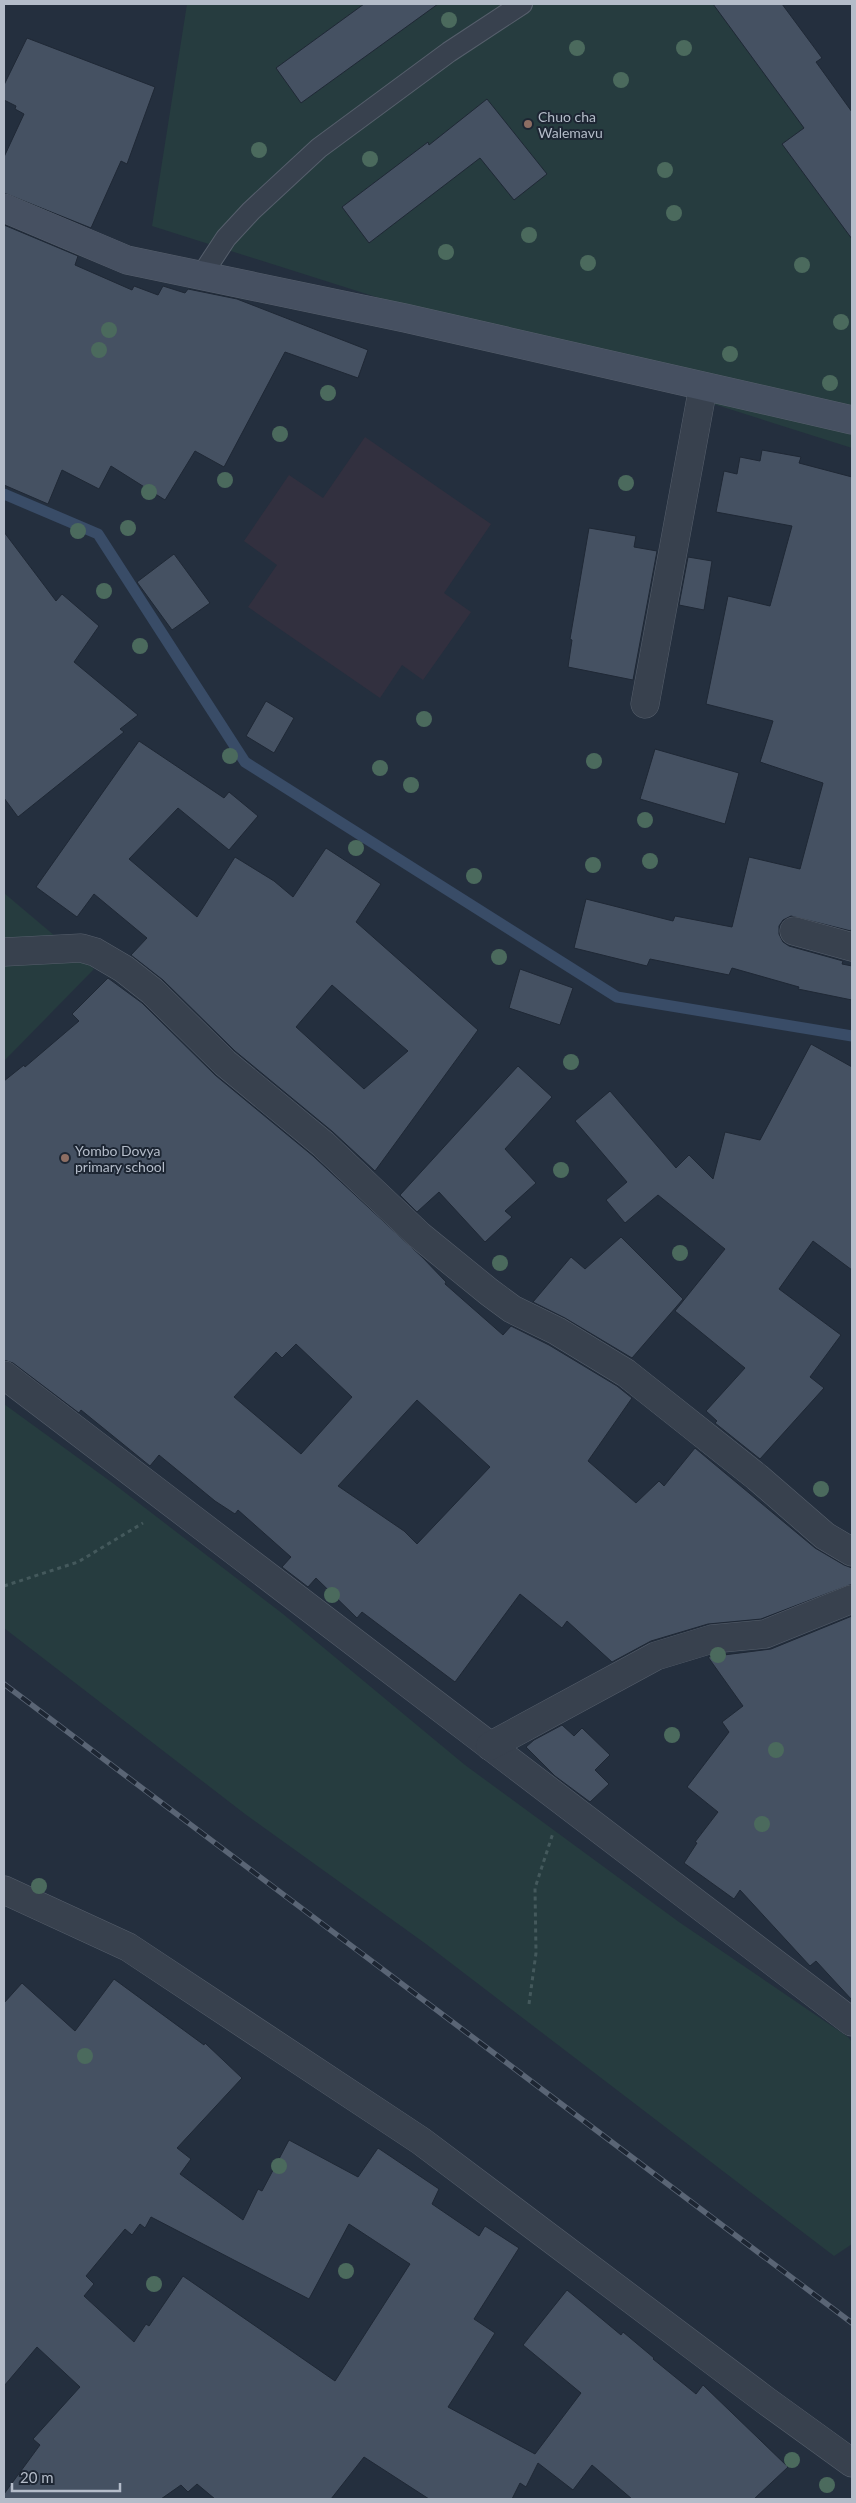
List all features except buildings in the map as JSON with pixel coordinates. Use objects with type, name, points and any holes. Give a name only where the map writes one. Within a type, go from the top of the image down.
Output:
[{"type":"street","points":[[4,208],[127,260],[405,318],[852,420]]},
{"type":"street","points":[[645,704],[703,387]]},
{"type":"street","points":[[794,931],[852,947]]},
{"type":"street","points":[[4,952],[81,948],[95,952],[124,969],[152,991],[225,1063],[324,1144],[419,1234],[489,1292],[512,1309],[557,1331],[626,1372],[757,1477],[825,1536],[852,1552]]},
{"type":"street","points":[[4,1375],[852,2022]]},
{"type":"street","points":[[490,1746],[656,1656],[712,1639],[764,1634],[852,1599]]},
{"type":"street","points":[[4,1890],[128,1947],[422,2141],[765,2400],[852,2462]]},
{"type":"lane","points":[[201,276],[226,238],[251,210],[319,148],[449,52],[522,4]]},
{"type":"path","points":[[4,1586],[78,1562],[174,1505]]},
{"type":"path","points":[[528,2004],[536,1954],[535,1888],[564,1802]]},
{"type":"shaded area","points":[[365,437],[491,524],[444,593],[471,612],[423,680],[402,665],[380,698],[248,607],[277,565],[244,541],[289,475],[323,498]]},
{"type":"green space","name":"Chuo cha Walemavu","points":[[187,4],[751,4],[852,112],[852,448],[152,226]]},
{"type":"green space","points":[[4,893],[94,969],[4,1061]]},
{"type":"green space","points":[[4,1404],[114,1484],[283,1614],[465,1765],[679,1922],[848,2037],[852,2042],[852,2244],[834,2256],[426,1944],[245,1814],[4,1628]]},
{"type":"waterway","points":[[4,494],[98,534],[245,762],[617,997],[852,1036]]},
{"type":"railway","points":[[4,1684],[852,2323]]},
{"type":"place","name":"Chuo cha Walemavu","points":[[528,124]]},
{"type":"place","name":"Yombo Dovya primary school","points":[[65,1158]]}]
